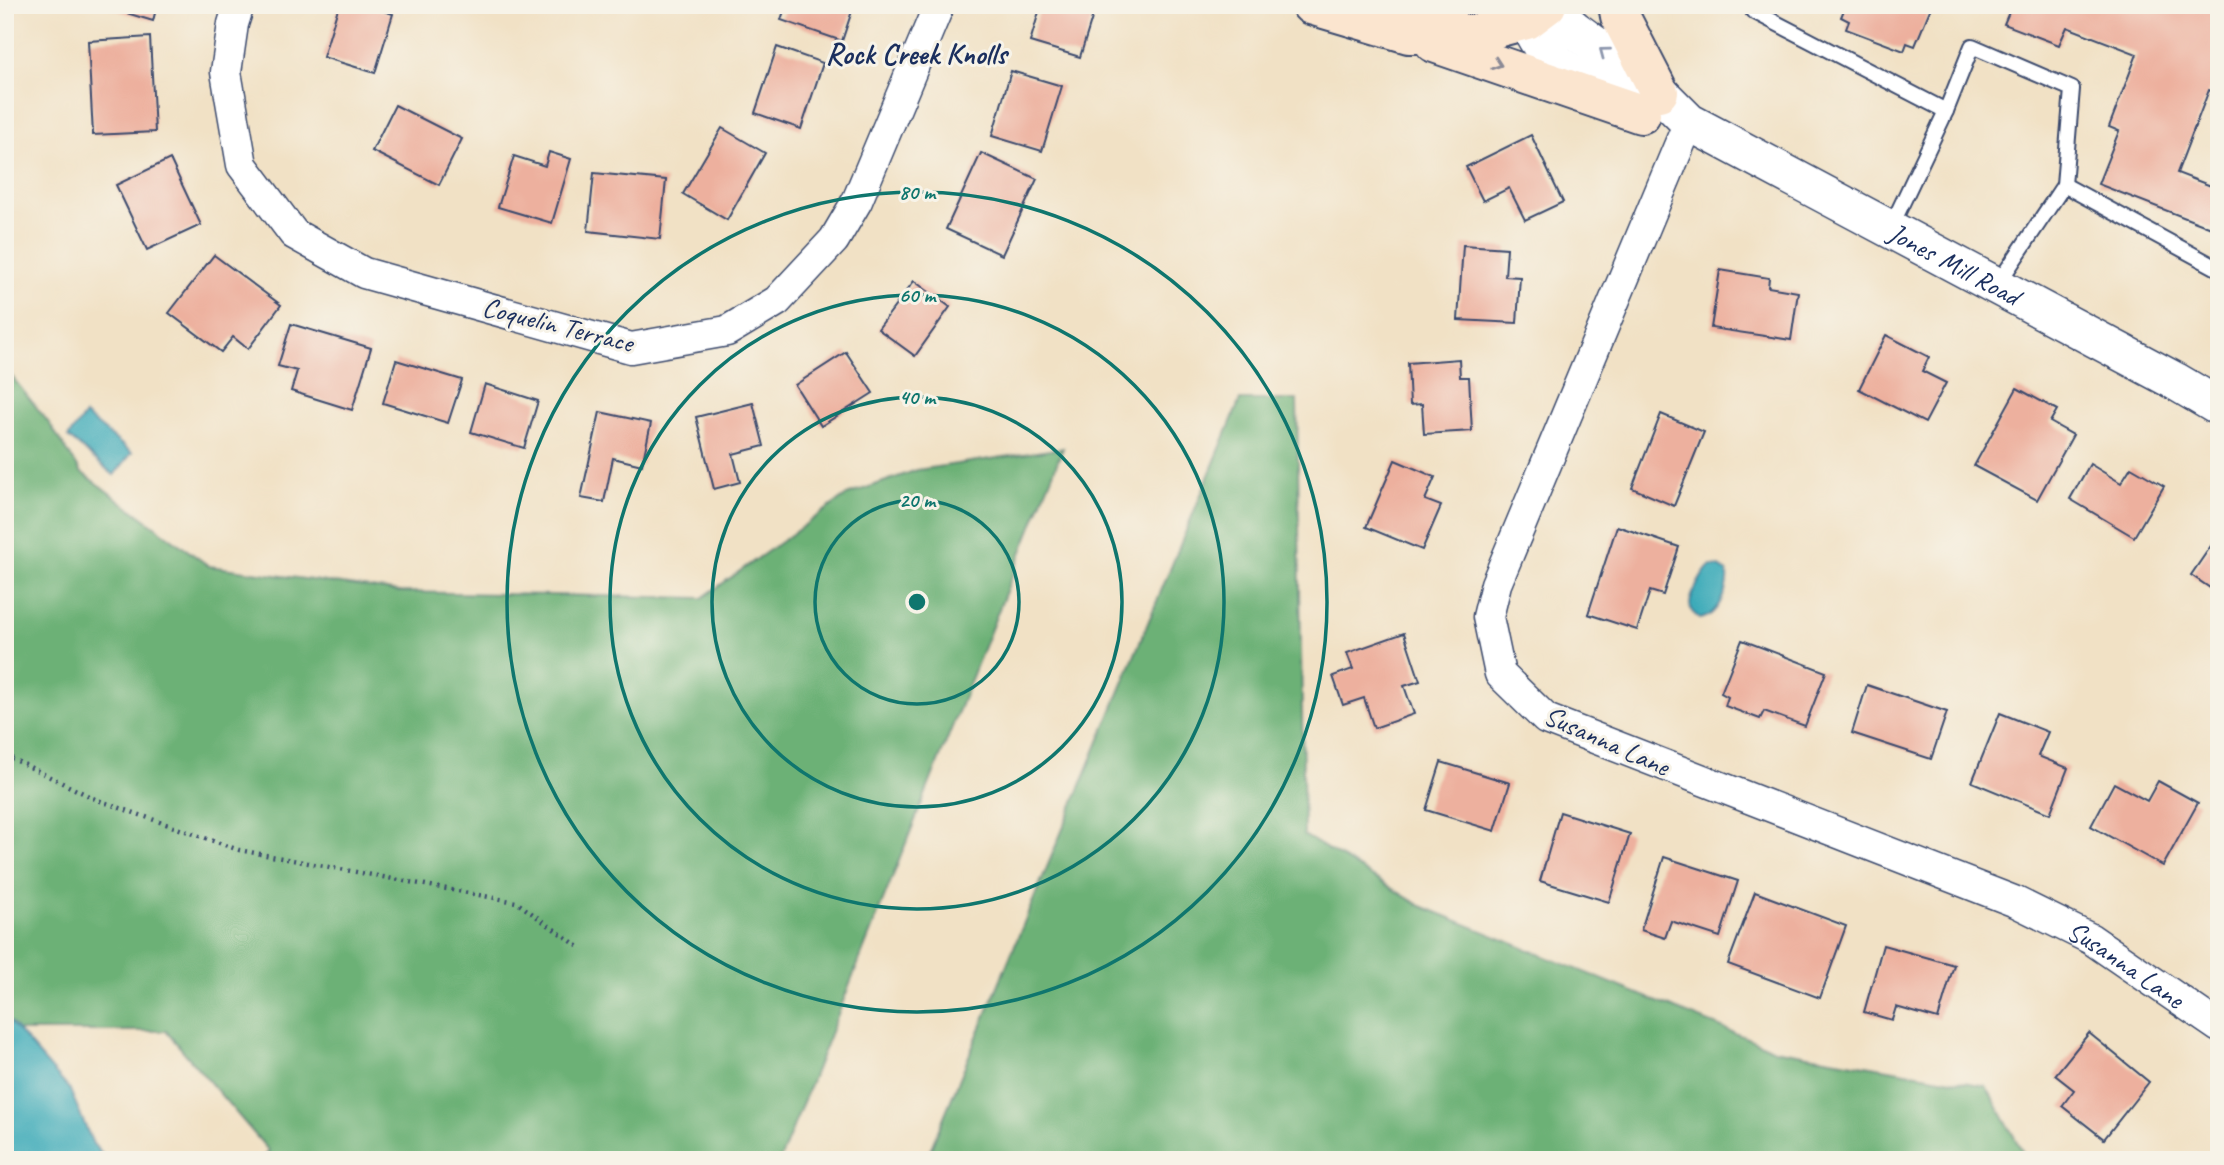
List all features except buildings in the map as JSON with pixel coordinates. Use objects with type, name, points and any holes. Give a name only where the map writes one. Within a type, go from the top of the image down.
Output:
[{"type":"main road","name":"Jones Mill Road","points":[[1311,5],[1474,34],[1538,9]]},
{"type":"main road","name":"Jones Mill Road","points":[[1398,20],[1402,10],[1449,5]]},
{"type":"main road","points":[[1618,5],[1650,103]]},
{"type":"main road","points":[[1398,20],[1650,103]]},
{"type":"street","name":"Coquelin Terrace","points":[[239,5],[233,24],[226,72],[242,165],[294,234],[364,273],[631,348],[727,331],[777,300],[834,240],[858,201],[939,5]]},
{"type":"street","name":"Jones Mill Road","points":[[1538,9],[1539,44],[1552,60],[1689,122],[2219,407]]},
{"type":"street","name":"Susanna Lane","points":[[1689,122],[1496,584],[1488,617],[1500,674],[1545,719],[2026,907],[2091,939],[2219,1027]]},
{"type":"lane","points":[[1755,5],[1753,11],[1946,111]]},
{"type":"lane","points":[[1890,229],[1946,111],[1972,46],[2072,89],[2064,185],[1996,286]]},
{"type":"lane","points":[[2064,185],[2219,269]]},
{"type":"path","points":[[5,755],[96,799],[239,850],[516,902],[582,949]]},
{"type":"green space","points":[[5,368],[49,423],[81,472],[209,566],[400,592],[702,598],[847,495],[917,470],[1063,448],[780,1160],[261,1160],[269,1151],[166,1031],[18,1031],[5,1016]]},
{"type":"green space","points":[[1240,400],[1297,400],[1304,835],[1421,906],[1774,1049],[1986,1086],[2027,1160],[926,1160]]},
{"type":"water","points":[[85,415],[132,453],[114,475],[68,437]]},
{"type":"water","points":[[1710,566],[1727,572],[1726,586],[1717,607],[1700,619],[1692,611],[1690,604],[1698,584]]},
{"type":"water","points":[[5,1016],[70,1090],[93,1144],[107,1160],[16,1160],[5,1154]]},
{"type":"district","name":"Rock Creek Knolls","points":[[916,54]]}]
